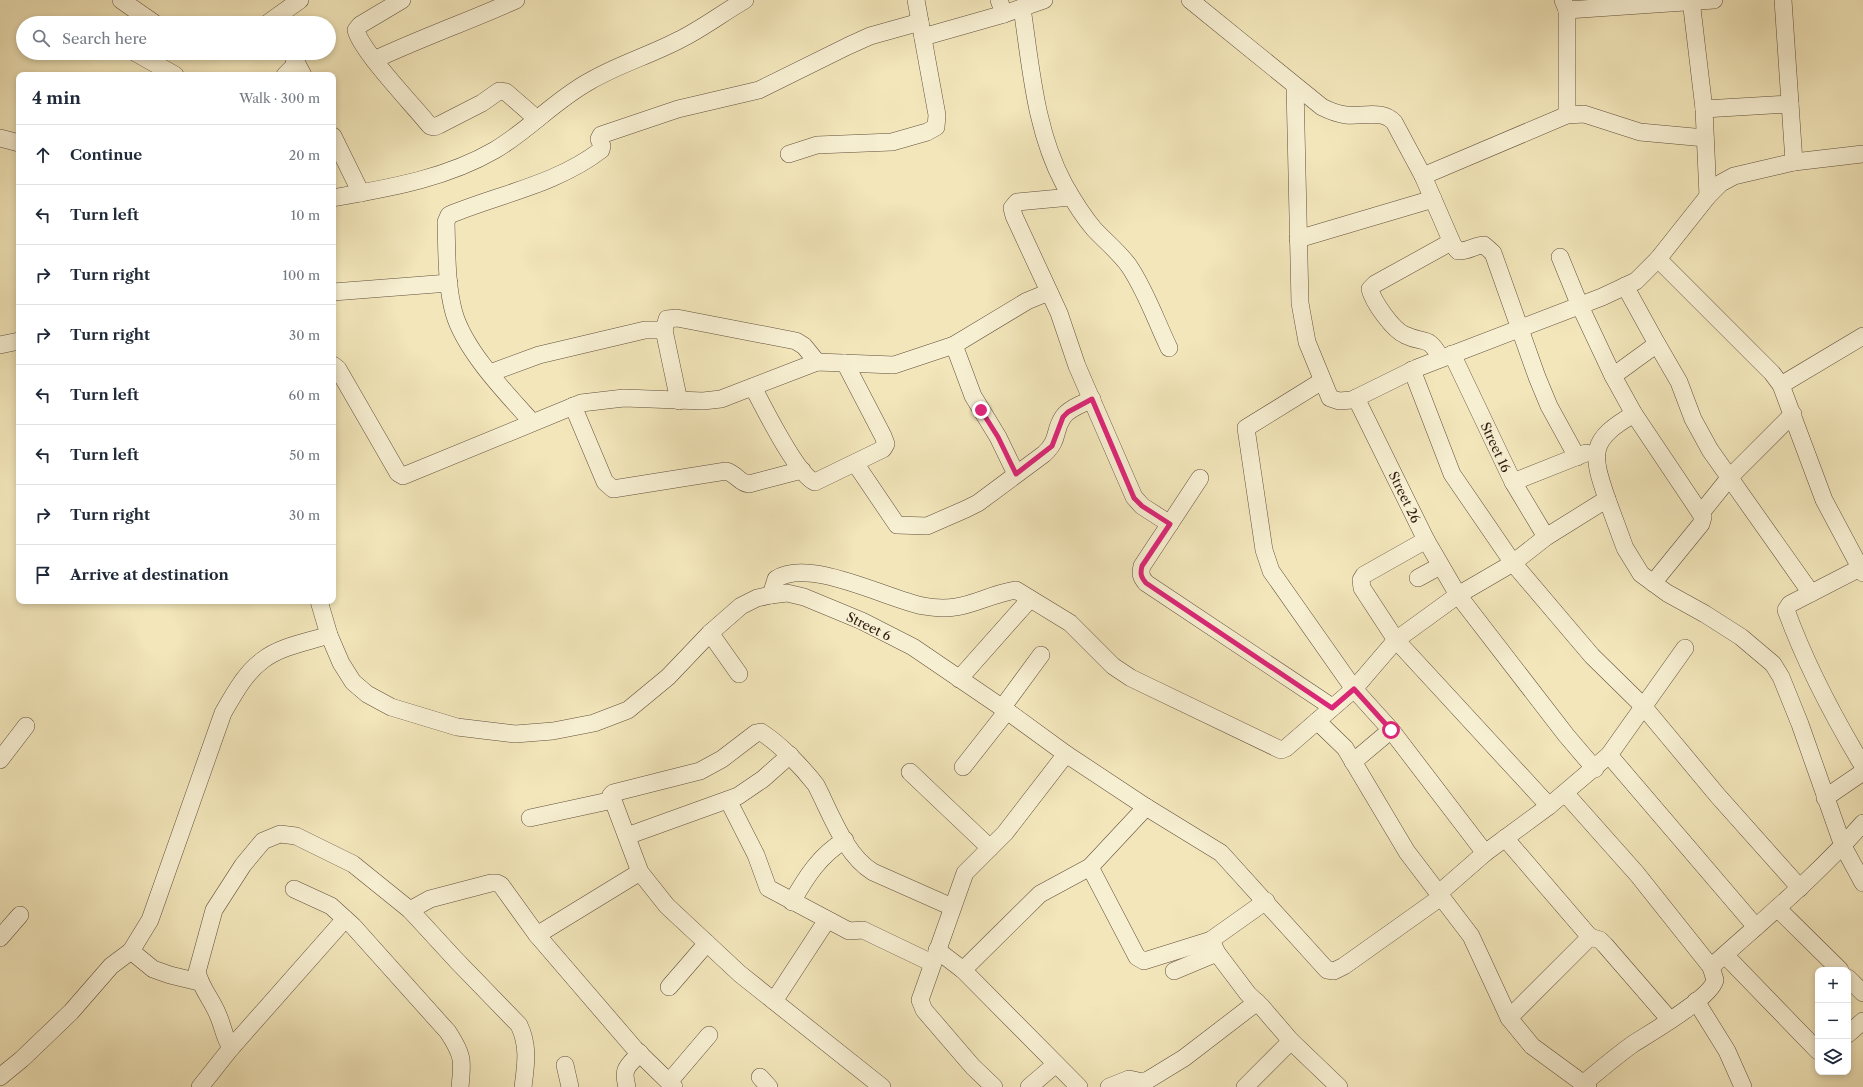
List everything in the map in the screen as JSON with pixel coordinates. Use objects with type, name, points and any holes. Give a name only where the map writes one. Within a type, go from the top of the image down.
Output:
[{"type":"street","points":[[121,0],[144,16]]},
{"type":"street","points":[[279,16],[300,0]]},
{"type":"street","points":[[402,0],[367,20],[356,30],[358,36],[374,60],[430,126],[434,127],[439,125],[482,103],[500,90],[506,92],[537,120]]},
{"type":"street","points":[[374,60],[417,40],[516,0]]},
{"type":"street","points":[[336,197],[394,187],[453,169],[494,150],[515,137],[564,97],[590,81],[625,63],[680,40],[746,0]]},
{"type":"street","points":[[789,154],[817,145],[892,142],[932,130],[938,122],[916,0]]},
{"type":"street","points":[[532,422],[490,373],[461,328],[454,314],[449,283],[446,222],[449,215],[520,191],[576,166],[601,150],[602,146],[599,139],[602,135],[678,109],[759,90],[870,36],[922,29],[1002,7],[1022,8],[1044,0]]},
{"type":"street","points":[[1190,0],[1322,107],[1334,113],[1347,115],[1382,115],[1389,117],[1394,122],[1423,176],[1451,242],[1458,251],[1464,252],[1479,245],[1484,245],[1494,254],[1537,377],[1549,406],[1577,457]]},
{"type":"street","points":[[1567,115],[1565,5],[1714,0]]},
{"type":"street","points":[[1783,0],[1794,162]]},
{"type":"street","points":[[1691,1],[1704,109],[1708,196]]},
{"type":"street","points":[[1022,8],[1035,98],[1044,133],[1063,182],[1095,230],[1118,252],[1129,267],[1169,348]]},
{"type":"street","points":[[148,60],[170,72]]},
{"type":"street","points":[[288,72],[297,64]]},
{"type":"street","points":[[1295,86],[1300,303],[1307,342],[1322,381],[1330,398],[1339,401],[1356,398],[1412,370],[1580,306],[1636,281],[1658,259],[1708,196],[1721,183],[1734,176],[1794,162],[1863,154]]},
{"type":"street","points":[[1704,109],[1790,104]]},
{"type":"street","points":[[1423,176],[1567,115],[1584,114],[1640,132],[1705,138]]},
{"type":"street","points":[[0,138],[16,142]]},
{"type":"street","points":[[336,142],[361,193]]},
{"type":"street","points":[[1071,196],[1022,201],[1013,205],[1012,208],[1014,216],[1059,313],[1077,366],[1134,498],[1142,506],[1170,524]]},
{"type":"street","points":[[1298,239],[1433,199]]},
{"type":"street","name":"Street 16","points":[[1451,242],[1375,284],[1370,289],[1393,327],[1405,336],[1428,341],[1447,356],[1513,482],[1546,537]]},
{"type":"street","points":[[1560,257],[1580,306],[1613,376],[1634,414],[1701,513],[1703,520],[1653,583]]},
{"type":"street","points":[[1658,259],[1772,373],[1781,385],[1793,414],[1802,445],[1824,500],[1862,571],[1811,592],[1790,604],[1786,610],[1812,676],[1828,707],[1863,766]]},
{"type":"street","points":[[336,292],[449,283]]},
{"type":"street","points":[[1625,286],[1679,382],[1693,419],[1710,450],[1811,592]]},
{"type":"street","points":[[336,367],[398,473],[403,476],[581,402],[624,398],[679,401],[721,399],[817,362],[879,366],[894,365],[954,345],[1027,301],[1049,292]]},
{"type":"street","points":[[679,401],[664,330],[667,319],[677,318],[784,338],[804,346],[817,362]]},
{"type":"street","points":[[490,373],[539,355],[645,330],[664,330]]},
{"type":"street","points":[[1781,385],[1863,336]]},
{"type":"street","points":[[0,345],[16,342]]},
{"type":"street","points":[[1613,376],[1657,344]]},
{"type":"street","points":[[954,345],[973,396],[998,437],[1016,474]]},
{"type":"street","points":[[753,387],[772,423],[802,470],[815,482],[882,449],[886,444],[884,436],[845,363]]},
{"type":"street","points":[[1412,370],[1452,474],[1513,563],[1592,656],[1643,706],[1718,796],[1800,888]]},
{"type":"street","points":[[1322,381],[1248,426],[1245,434],[1260,518],[1264,550],[1271,571],[1354,689],[1391,730],[1485,853]]},
{"type":"street","name":"Street 26","points":[[1356,398],[1426,540],[1458,595],[1557,724],[1595,769]]},
{"type":"street","points":[[855,462],[892,520],[901,526],[927,526],[978,503],[1016,474],[1052,446],[1057,437],[1061,421],[1068,412],[1092,399]]},
{"type":"street","points":[[573,406],[606,482],[613,489],[726,471],[736,475],[742,482],[749,484],[802,470]]},
{"type":"street","points":[[1634,414],[1617,424],[1603,436],[1598,449],[1596,465],[1625,548],[1633,564],[1641,574],[1653,583],[1741,637],[1773,664],[1781,677],[1843,846],[1863,883]]},
{"type":"street","points":[[1701,513],[1730,477],[1793,414]]},
{"type":"street","points":[[1513,482],[1598,449]]},
{"type":"street","points":[[1200,478],[1142,566],[1140,573],[1142,578],[1146,583],[1332,708]]},
{"type":"street","points":[[771,595],[776,579],[798,572],[825,575],[923,606],[948,609],[962,607],[1016,590],[1070,623],[1113,666],[1132,678],[1162,694],[1244,731],[1278,750],[1286,748],[1354,689],[1396,640],[1458,595],[1513,563],[1546,537],[1607,499]]},
{"type":"street","points":[[1426,540],[1364,576],[1361,580],[1362,588],[1396,640],[1549,806]]},
{"type":"street","points":[[1418,578],[1440,566]]},
{"type":"street","name":"Street 6","points":[[320,604],[329,635],[341,663],[353,682],[367,694],[391,707],[457,727],[515,734],[553,732],[594,723],[628,710],[668,677],[710,633],[741,606],[757,598],[771,595],[787,594],[804,597],[848,615],[913,647],[1004,709],[1066,754],[1146,807],[1221,852],[1327,970],[1334,971],[1344,966],[1439,896],[1485,853],[1549,806],[1595,769],[1609,755],[1685,648]]},
{"type":"street","points":[[959,679],[1030,599]]},
{"type":"street","points":[[710,633],[739,674]]},
{"type":"street","points":[[4,1080],[22,1060],[71,1012],[111,966],[131,951],[150,920],[222,713],[242,682],[252,669],[274,653],[329,635]]},
{"type":"street","points":[[962,767],[1041,655]]},
{"type":"street","points":[[1317,721],[1345,748],[1407,852],[1439,896],[1471,936],[1509,1018],[1532,1046],[1586,1085],[1632,1045],[1696,1001],[1714,984],[1715,980],[1711,967],[1637,874],[1565,793]]},
{"type":"street","points":[[0,760],[26,726]]},
{"type":"street","points":[[1353,762],[1391,730]]},
{"type":"street","points":[[882,1087],[740,974],[667,906],[640,872],[611,795],[613,793],[700,771],[722,759],[759,732],[790,755],[816,785],[851,852],[861,864],[873,872],[952,907]]},
{"type":"street","points":[[994,1087],[973,1067],[921,1005],[920,1000],[965,874],[1005,834],[1066,754]]},
{"type":"street","points":[[627,836],[728,800],[747,790],[790,755]]},
{"type":"street","points":[[1609,755],[1756,926]]},
{"type":"street","points":[[910,772],[990,848]]},
{"type":"street","points":[[1826,798],[1863,772]]},
{"type":"street","points":[[530,818],[613,800]]},
{"type":"street","points":[[728,800],[756,854],[768,888],[792,902],[852,932],[863,930],[935,956],[963,970],[1079,1087]]},
{"type":"street","points":[[963,970],[1040,894],[1090,867],[1146,807]]},
{"type":"street","points":[[1711,967],[1800,888],[1843,846],[1863,823]]},
{"type":"street","points":[[231,1048],[226,1039],[218,1014],[199,982],[197,972],[214,910],[243,864],[263,841],[280,834],[296,836],[352,864],[410,910],[519,1025],[525,1037],[528,1054],[522,1087]]},
{"type":"street","points":[[1505,838],[1590,937],[1600,940],[1605,945],[1670,1020]]},
{"type":"street","points":[[792,902],[817,863],[832,848],[845,840]]},
{"type":"street","points":[[1090,867],[1137,957],[1140,960],[1144,961],[1214,946]]},
{"type":"street","points":[[537,936],[640,872]]},
{"type":"street","points":[[410,910],[430,899],[497,883],[505,888],[537,936],[640,1053],[672,1084],[709,1035]]},
{"type":"street","points":[[294,889],[331,906],[345,919],[448,1032],[460,1050],[462,1063],[460,1087]]},
{"type":"street","points":[[1174,970],[1214,946],[1266,901]]},
{"type":"street","points":[[1777,908],[1837,967]]},
{"type":"street","points":[[0,938],[20,915]]},
{"type":"street","points":[[200,1087],[231,1048],[345,919]]},
{"type":"street","points":[[774,1001],[827,920]]},
{"type":"street","points":[[1509,1018],[1590,937]]},
{"type":"street","points":[[669,987],[707,943]]},
{"type":"street","points":[[1214,946],[1237,980],[1292,1041],[1339,1087]]},
{"type":"street","points":[[131,951],[153,968],[170,975],[199,982]]},
{"type":"street","points":[[1725,955],[1815,1048]]},
{"type":"street","points":[[1851,981],[1863,993]]},
{"type":"street","points":[[1696,1001],[1727,1051],[1743,1087]]},
{"type":"street","points":[[1110,1087],[1129,1079],[1142,1082],[1148,1080],[1184,1058],[1257,1002]]},
{"type":"street","points":[[1851,1031],[1863,1021]]},
{"type":"street","points":[[1245,1087],[1292,1041]]},
{"type":"street","points":[[627,1087],[624,1074],[626,1069],[640,1053]]},
{"type":"street","points":[[1029,1087],[1056,1064]]},
{"type":"street","points":[[565,1065],[570,1087]]},
{"type":"route","points":[[981,410],[998,437],[1016,474],[1044,454],[1052,446],[1057,437],[1059,425],[1063,417],[1068,412],[1092,399],[1134,498],[1142,506],[1170,524],[1142,566],[1140,573],[1146,583],[1332,708],[1354,689],[1391,730]]}]
